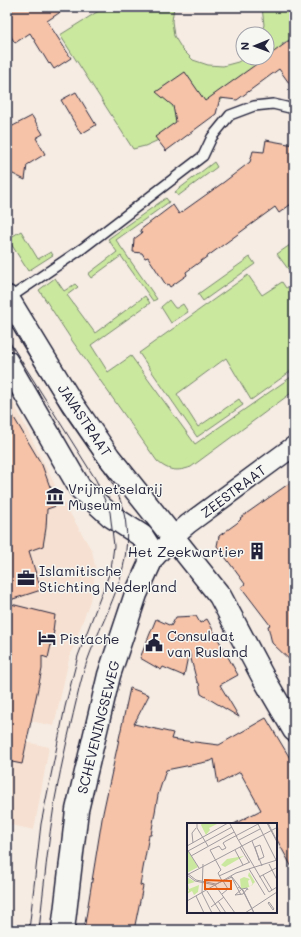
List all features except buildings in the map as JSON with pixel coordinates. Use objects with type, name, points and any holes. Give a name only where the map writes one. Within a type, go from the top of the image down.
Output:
[{"type":"street","name":"JAVASTRAAT","points":[[10,308],[72,405],[109,457],[220,596],[263,677],[294,730]]},
{"type":"street","points":[[7,362],[80,488],[111,516],[142,536],[149,547],[150,563]]},
{"type":"street","name":"ZEESTRAAT","points":[[173,537],[188,524],[294,446]]},
{"type":"street","name":"SCHEVENINGSEWEG","points":[[63,930],[78,810],[108,682],[136,594],[150,563],[173,537]]},
{"type":"lane","points":[[10,308],[83,248],[202,156],[212,137],[230,115],[254,106],[273,104],[294,109]]},
{"type":"shaded area","points":[[7,390],[64,503],[92,551],[95,566],[94,582],[90,601],[69,659],[54,726],[7,716]]},
{"type":"shaded area","points":[[7,738],[49,747],[34,830],[7,824]]},
{"type":"green space","points":[[105,7],[174,7],[172,21],[174,36],[182,49],[193,60],[208,65],[223,66],[235,63],[235,66],[268,66],[177,132],[145,146],[133,149],[60,35]]},
{"type":"green space","points":[[262,7],[294,7],[294,43],[291,39],[282,44],[284,48],[275,59],[275,26],[264,26]]},
{"type":"green space","points":[[214,162],[217,167],[178,196],[175,192]]},
{"type":"green space","points":[[166,198],[169,202],[116,240],[157,299],[153,301],[121,256],[91,278],[88,274],[117,252],[108,239]]},
{"type":"green space","points":[[21,231],[38,259],[51,252],[53,255],[28,271],[8,239]]},
{"type":"green space","points":[[290,245],[294,251],[294,277],[277,254]]},
{"type":"green space","points":[[250,257],[255,264],[203,301],[198,294]]},
{"type":"green space","points":[[248,275],[262,295],[282,282],[286,288],[292,285],[294,288],[294,369],[251,400],[226,358],[177,394],[198,427],[239,399],[243,405],[197,437],[139,353]]},
{"type":"green space","points":[[55,278],[64,291],[75,284],[78,287],[67,295],[95,333],[145,296],[150,303],[91,345],[108,372],[131,356],[195,444],[294,375],[294,391],[191,467],[181,470],[169,469],[157,461],[73,342],[39,290]]},
{"type":"green space","points":[[169,300],[175,308],[183,304],[188,312],[171,323],[161,307]]},
{"type":"tram line","points":[[7,316],[52,393],[104,470],[117,492],[123,509],[127,532],[121,577],[87,663],[80,685],[67,742],[53,815],[39,930]]},
{"type":"tram line","points":[[7,338],[96,480],[110,512],[114,546],[111,569],[78,656],[65,707],[41,824],[29,930]]},
{"type":"place","name":"Vrijmetselarij Museum","points":[[55,496]]},
{"type":"place","name":"Het Zeekwartier","points":[[257,551]]},
{"type":"place","name":"Islamitische Stichting Nederland","points":[[26,578]]},
{"type":"place","name":"Pistache","points":[[47,638]]},
{"type":"place","name":"Consulaat van Rusland","points":[[154,643]]}]
